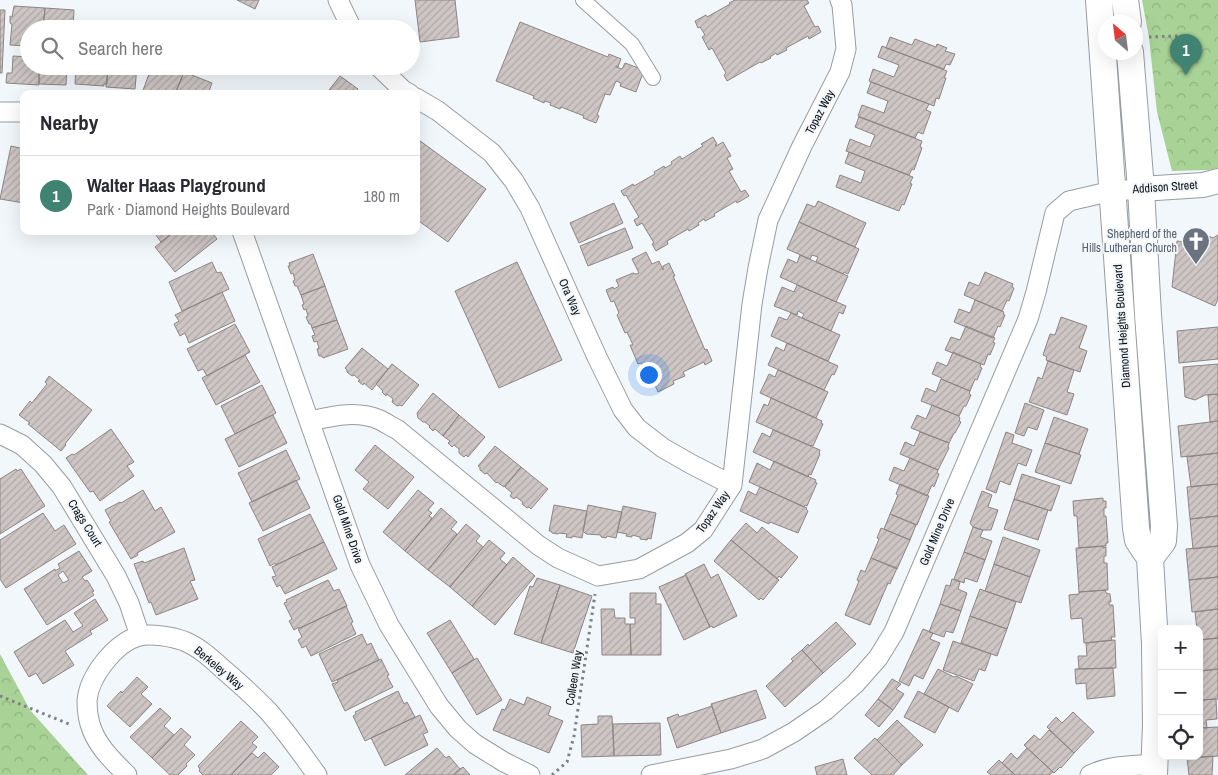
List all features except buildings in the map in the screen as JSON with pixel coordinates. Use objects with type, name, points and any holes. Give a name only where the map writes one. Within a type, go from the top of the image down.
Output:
[{"type":"main road","name":"Diamond Heights Boulevard","points":[[1099,0],[1136,528],[1138,540],[1150,558],[1155,644],[1156,725],[1154,770]]},
{"type":"main road","points":[[1125,0],[1129,15]]},
{"type":"main road","points":[[1135,60],[1148,315],[1164,526],[1163,541],[1150,558]]},
{"type":"street","points":[[338,0],[348,20]]},
{"type":"street","points":[[583,0],[632,44],[653,78]]},
{"type":"street","name":"Topaz Way","points":[[598,576],[639,569],[687,543],[703,530],[732,484],[752,304],[768,220],[802,146],[840,72],[846,49],[840,0]]},
{"type":"street","points":[[387,75],[403,90]]},
{"type":"street","name":"Ora Way","points":[[420,100],[438,111],[492,153],[514,181],[530,208],[623,410],[637,428],[663,448],[732,484]]},
{"type":"street","points":[[0,112],[20,112]]},
{"type":"street","name":"Addison Street","points":[[1112,191],[1203,185],[1218,181]]},
{"type":"street","name":"Gold Mine Drive","points":[[651,775],[731,759],[763,749],[794,732],[826,710],[878,658],[894,632],[1028,319],[1055,213],[1070,201],[1112,191]]},
{"type":"street","name":"Gold Mine Drive","points":[[243,235],[360,565],[389,625],[439,706],[458,730],[475,744],[530,775]]},
{"type":"street","points":[[310,421],[343,414],[361,415],[386,423],[398,430],[538,545],[558,558],[598,576]]},
{"type":"street","name":"Crags Court","points":[[0,434],[22,445],[43,464],[62,487],[116,576],[129,603],[140,636]]},
{"type":"street","name":"Berkeley Way","points":[[127,775],[97,742],[90,723],[87,701],[94,678],[107,658],[122,644],[140,636],[163,635],[185,641],[205,653],[268,711],[317,775]]},
{"type":"street","points":[[1090,775],[1113,768],[1154,770]]},
{"type":"path","points":[[1143,37],[1178,36]]},
{"type":"path","name":"Colleen Way","points":[[552,775],[567,762],[574,736],[598,576]]},
{"type":"path","points":[[0,696],[94,734]]},
{"type":"green space","points":[[1142,0],[1218,0],[1218,168],[1172,171],[1157,112],[1149,38]]},
{"type":"green space","points":[[0,654],[30,710],[88,775],[0,775]]},
{"type":"place","name":"Walter Haas Playground","points":[[1186,75]]},
{"type":"place","name":"Shepherd of the Hills Lutheran Church","points":[[1196,265]]}]
